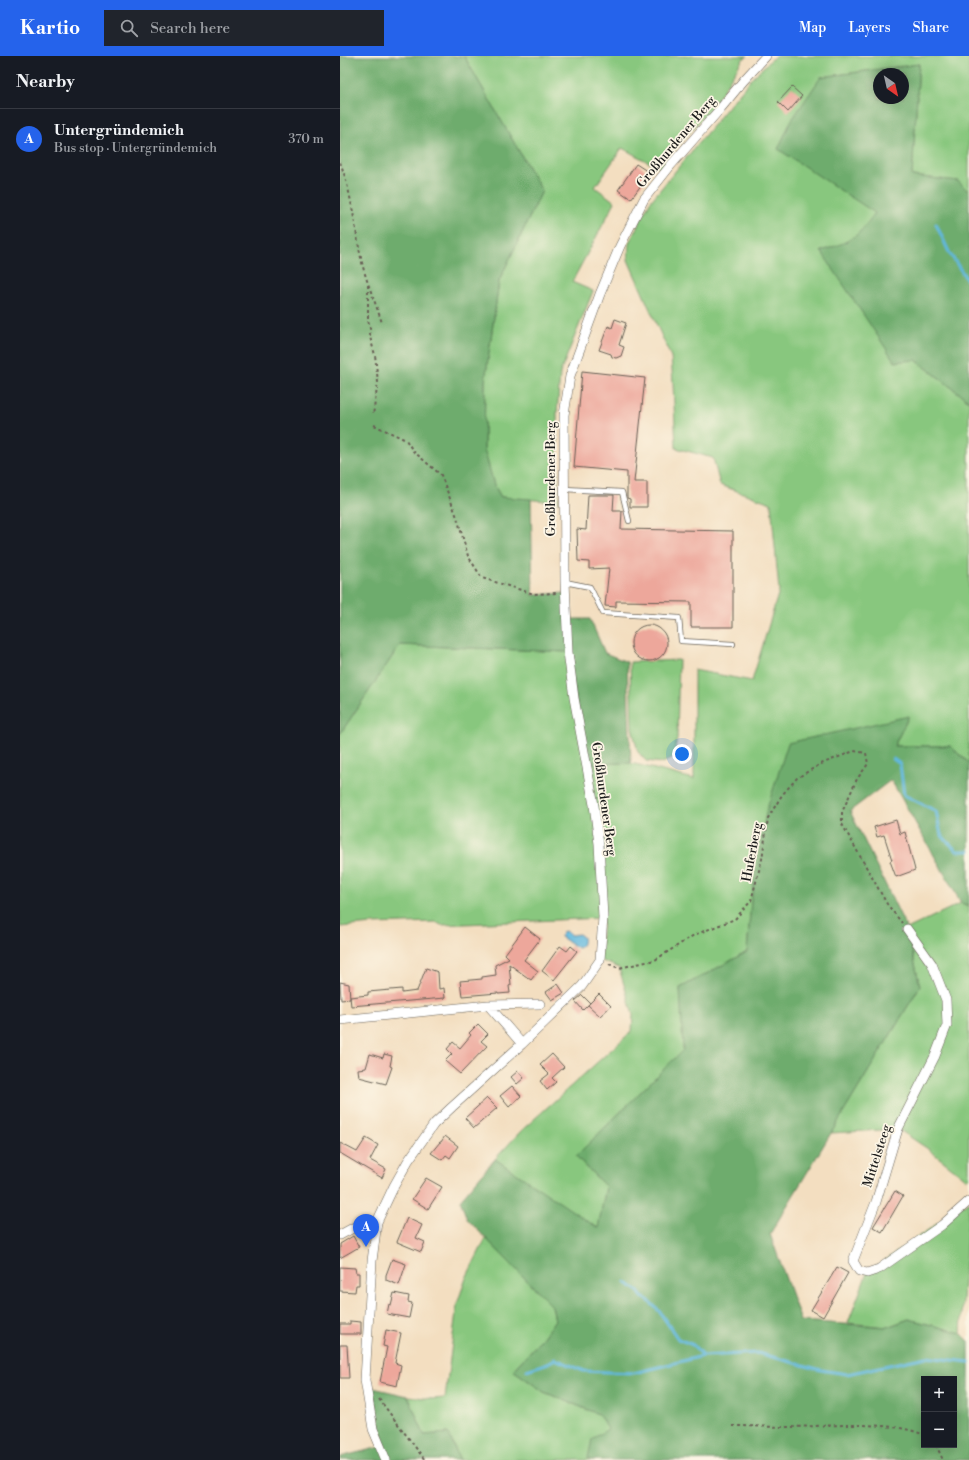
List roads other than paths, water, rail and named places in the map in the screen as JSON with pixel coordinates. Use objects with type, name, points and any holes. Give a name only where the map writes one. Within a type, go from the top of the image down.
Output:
[{"type":"street","name":"Großhurdener Berg","points":[[522,1044],[582,986],[600,960],[603,917],[599,844],[594,805],[574,698],[569,660],[565,593],[564,415],[570,376],[600,294],[620,246],[641,205],[656,183],[766,56]]},
{"type":"street","name":"Mittelsteeg","points":[[907,929],[932,964],[946,1000],[947,1025],[935,1056],[898,1129],[876,1202],[853,1261],[855,1266],[859,1271],[867,1273],[879,1270],[942,1225],[969,1201]]},
{"type":"street","points":[[340,1020],[488,1005],[540,1004]]},
{"type":"street","points":[[386,1460],[373,1429],[365,1380],[372,1260],[377,1222],[408,1161],[434,1124],[522,1044],[488,1005]]},
{"type":"street","points":[[340,1235],[364,1222],[377,1222]]},
{"type":"lane","points":[[564,489],[622,492],[629,521]]},
{"type":"lane","points":[[565,582],[590,587],[603,613],[678,618],[681,641],[733,644]]},
{"type":"water","points":[[565,931],[571,935],[579,934],[583,937],[582,945],[578,948],[561,937],[562,932]]},
{"type":"waterway","points":[[936,224],[949,252],[969,283]]},
{"type":"waterway","points":[[893,759],[900,764],[904,795],[936,811],[941,835],[957,851],[969,851]]},
{"type":"waterway","points":[[625,1282],[637,1290],[642,1297],[648,1300],[659,1311],[678,1339],[693,1345],[703,1356]]},
{"type":"waterway","points":[[527,1370],[555,1359],[584,1371],[634,1373],[703,1356],[758,1353],[821,1370],[847,1374],[926,1357],[969,1362]]},
{"type":"place","name":"Untergründemich","points":[[366,1247]]}]
